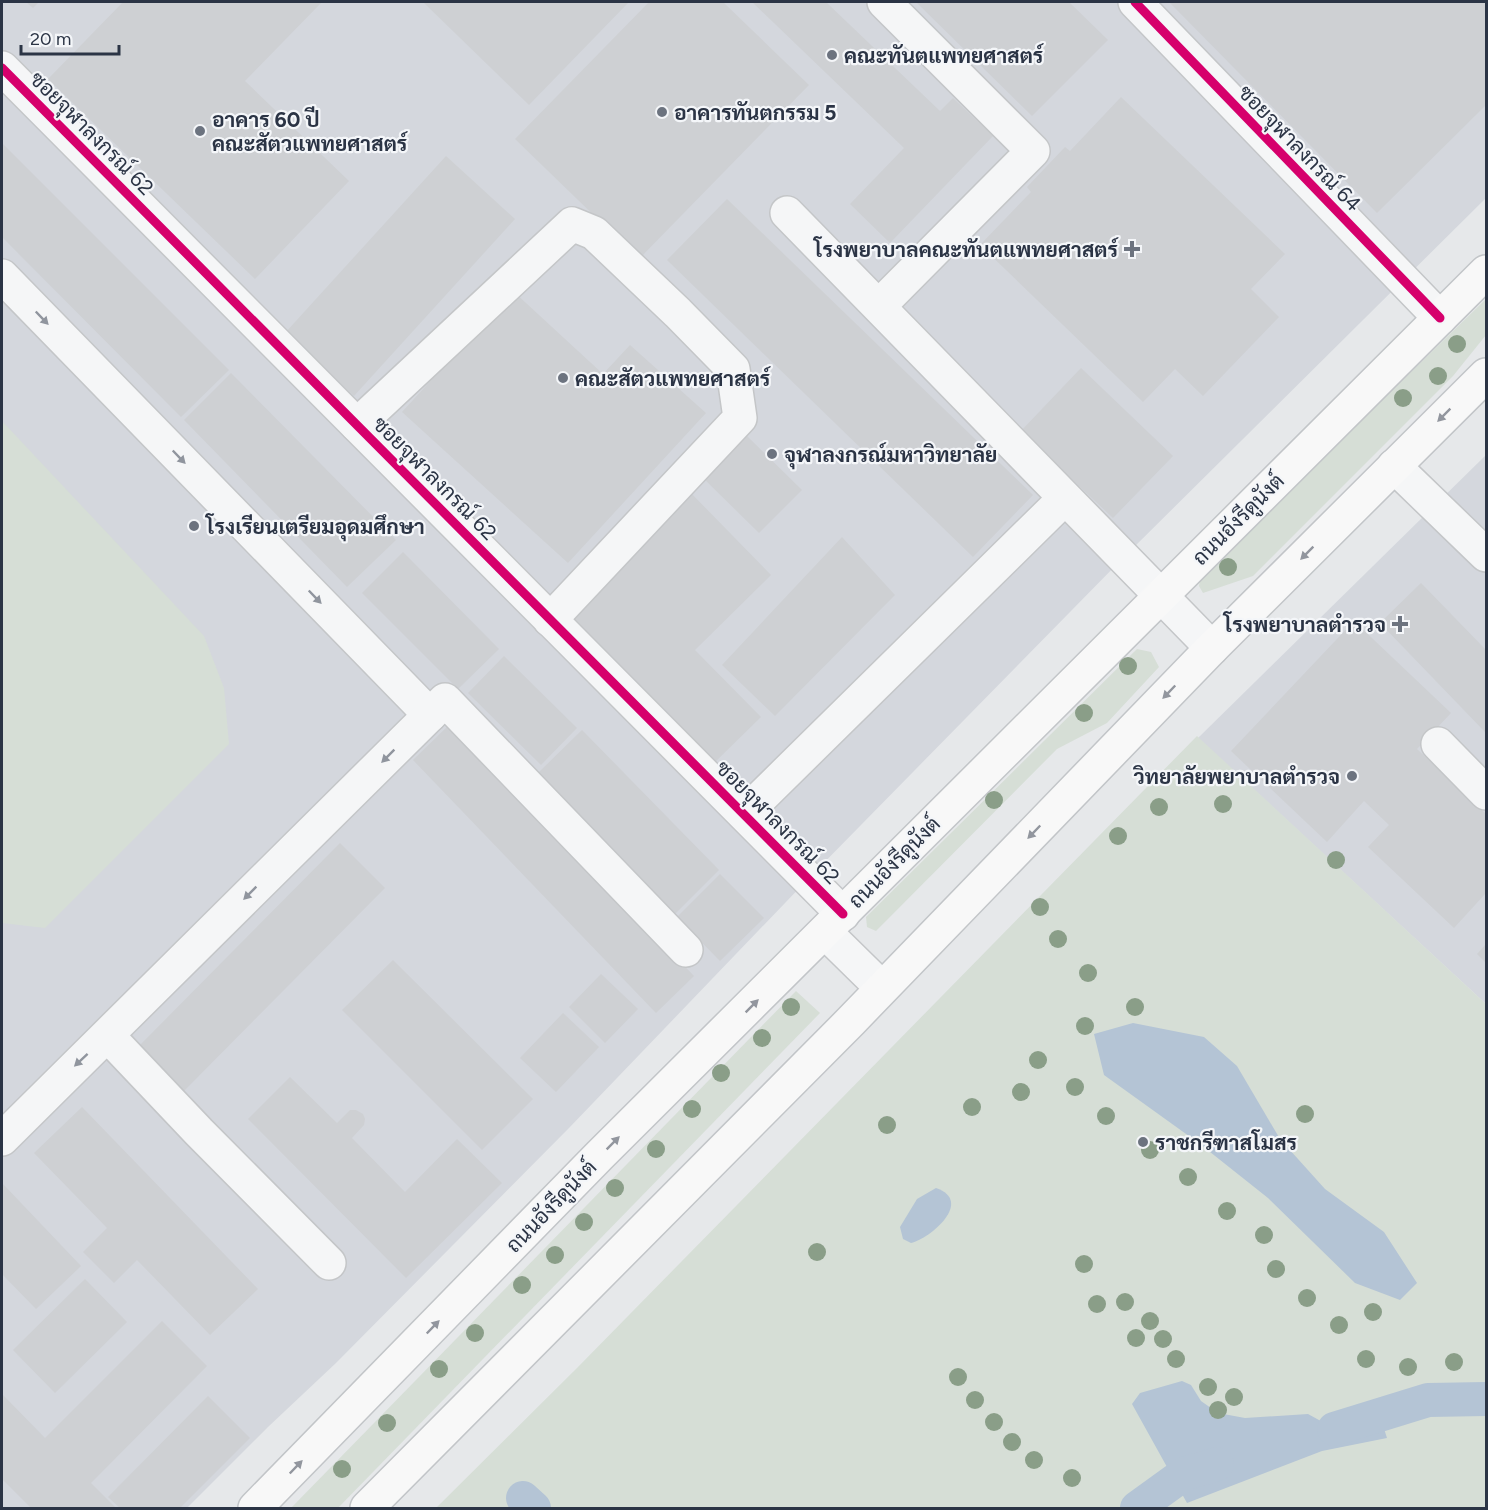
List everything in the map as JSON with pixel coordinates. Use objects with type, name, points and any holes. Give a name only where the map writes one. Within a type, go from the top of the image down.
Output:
[{"type":"main road","name":"ถนนอังรีดูนังต์","points":[[255,1509],[599,1156],[1486,272]]},
{"type":"main road","points":[[367,1509],[882,988],[1212,648],[1486,375]]},
{"type":"street","points":[[879,306],[1033,151],[884,2]]},
{"type":"street","name":"ซอยจุฬาลงกรณ์ 64","points":[[1135,2],[1440,318]]},
{"type":"street","points":[[1201,71],[1206,39]]},
{"type":"street","name":"ซอยจุฬาลงกรณ์ 62","points":[[2,68],[744,814],[834,923],[882,988]]},
{"type":"street","points":[[787,213],[1212,648]]},
{"type":"street","points":[[357,425],[572,224],[594,233],[678,313],[733,369],[740,418],[550,620]]},
{"type":"street","points":[[2,276],[429,715]]},
{"type":"street","points":[[1394,466],[1486,555]]},
{"type":"street","points":[[744,814],[1065,498]]},
{"type":"street","points":[[2,1138],[108,1036],[445,700],[686,950]]},
{"type":"street","points":[[1438,744],[1486,793]]},
{"type":"street","points":[[108,1036],[329,1263]]},
{"type":"shaded area","points":[[2,2],[1486,2],[1486,198],[1124,557],[808,879],[569,1128],[336,1363],[187,1508],[2,1508]]},
{"type":"shaded area","points":[[1486,299],[1486,335],[1453,376],[1253,576],[1203,593],[1199,586],[1201,576]]},
{"type":"shaded area","points":[[2,421],[204,636],[224,688],[229,744],[45,928],[2,923]]},
{"type":"shaded area","name":"โรงพยาบาลตำรวจ","points":[[1486,455],[1486,1004],[1198,738]]},
{"type":"shaded area","points":[[1137,649],[1151,652],[1159,667],[1107,723],[1057,749],[876,931],[867,927],[866,917]]},
{"type":"shaded area","name":"ราชกรีฑาสโมสร","points":[[1197,736],[1486,1004],[1486,1508],[436,1508],[578,1367]]},
{"type":"shaded area","points":[[796,991],[820,1013],[338,1508],[291,1508]]},
{"type":"water","points":[[1133,1023],[1204,1037],[1237,1066],[1280,1139],[1325,1189],[1384,1232],[1417,1283],[1400,1300],[1355,1283],[1268,1198],[1200,1144],[1104,1075],[1094,1034]]},
{"type":"water","points":[[936,1188],[947,1194],[951,1201],[950,1210],[945,1218],[938,1227],[919,1240],[911,1243],[903,1239],[900,1227],[917,1199]]},
{"type":"water","points":[[1182,1381],[1191,1385],[1201,1401],[1218,1413],[1245,1418],[1308,1414],[1328,1425],[1378,1410],[1387,1438],[1322,1451],[1187,1503],[1132,1404],[1140,1393]]},
{"type":"building","points":[[26,2],[39,2],[33,8]]},
{"type":"building","name":"อาคาร 60 ปี คณะสัตวแพทยศาสตร์","points":[[123,2],[322,2],[245,81],[349,181],[255,279],[48,79]]},
{"type":"building","points":[[423,2],[629,2],[529,105]]},
{"type":"building","name":"อาคารทันตกรรม 5","points":[[649,2],[723,2],[809,85],[639,259],[515,139]]},
{"type":"building","points":[[752,2],[826,2],[940,111],[953,98],[993,136],[890,243],[850,204],[904,148]]},
{"type":"building","points":[[916,2],[1069,2],[1108,40],[1032,116]]},
{"type":"building","points":[[1169,2],[1486,2],[1486,105],[1377,213]]},
{"type":"building","name":"โรงพยาบาลคณะทันตแพทยศาสตร์","points":[[1121,97],[1285,254],[1251,289],[1279,317],[1203,396],[1175,369],[1143,402],[980,245],[1031,192],[1027,187],[1065,147],[1070,151]]},
{"type":"building","points":[[2,143],[229,370],[181,417],[2,237]]},
{"type":"building","points":[[446,156],[515,219],[354,396],[285,333]]},
{"type":"building","points":[[727,199],[1033,495],[973,557],[667,260]]},
{"type":"building","points":[[513,291],[603,374],[630,345],[706,413],[568,563],[402,412]]},
{"type":"building","points":[[1081,368],[1173,456],[1113,518],[1021,431]]},
{"type":"building","points":[[231,373],[396,540],[347,587],[184,420]]},
{"type":"building","points":[[742,431],[802,490],[759,533],[700,475]]},
{"type":"building","points":[[689,491],[771,575],[695,650],[761,717],[711,766],[563,615]]},
{"type":"building","points":[[842,537],[895,595],[775,716],[722,665]]},
{"type":"building","points":[[403,552],[499,649],[458,689],[362,593]]},
{"type":"building","points":[[1421,583],[1486,650],[1486,733],[1380,623]]},
{"type":"building","name":"วิทยาลัยพยาบาลตำรวจ","points":[[1354,621],[1451,713],[1417,749],[1486,814],[1486,893],[1454,928],[1368,847],[1389,825],[1364,801],[1327,842],[1231,751]]},
{"type":"building","points":[[504,656],[577,728],[541,765],[468,693]]},
{"type":"building","points":[[451,723],[694,976],[656,1013],[413,760]]},
{"type":"building","points":[[582,730],[719,870],[675,914],[537,774]]},
{"type":"building","points":[[340,843],[385,888],[184,1091],[139,1046]]},
{"type":"building","points":[[720,874],[764,918],[720,961],[677,917]]},
{"type":"building","points":[[1486,944],[1486,963],[1477,954]]},
{"type":"building","points":[[393,960],[533,1099],[482,1150],[342,1010]]},
{"type":"building","points":[[601,974],[638,1009],[605,1043],[569,1007]]},
{"type":"building","points":[[563,1013],[599,1047],[556,1092],[520,1058]]},
{"type":"building","points":[[290,1077],[337,1123],[350,1110],[363,1114],[364,1125],[352,1138],[405,1192],[457,1139],[502,1183],[406,1278],[248,1119]]},
{"type":"building","points":[[82,1107],[258,1289],[210,1335],[137,1260],[114,1283],[83,1252],[107,1228],[34,1153]]},
{"type":"building","points":[[2,1183],[81,1266],[36,1309],[2,1274]]},
{"type":"building","points":[[85,1279],[127,1322],[55,1393],[13,1350]]},
{"type":"building","points":[[162,1321],[207,1366],[91,1483],[116,1508],[31,1508],[2,1479],[2,1394],[45,1438]]},
{"type":"building","points":[[208,1396],[250,1438],[180,1508],[120,1508],[108,1497]]},
{"type":"waterway","points":[[1334,1429],[1428,1400],[1486,1399]]},
{"type":"waterway","points":[[1137,1508],[1184,1474],[1217,1464]]},
{"type":"waterway","points":[[523,1498],[534,1508]]},
{"type":"cycle path","points":[[1135,2],[1440,318]]},
{"type":"cycle path","points":[[2,68],[843,914]]},
{"type":"place","name":"คณะทันตแพทยศาสตร์","points":[[832,55]]},
{"type":"place","name":"อาคารทันตกรรม 5","points":[[662,112]]},
{"type":"place","name":"อาคาร 60 ปี คณะสัตวแพทยศาสตร์","points":[[200,131]]},
{"type":"place","name":"โรงพยาบาลคณะทันตแพทยศาสตร์","points":[[1132,249]]},
{"type":"place","name":"คณะสัตวแพทยศาสตร์","points":[[563,378]]},
{"type":"place","name":"จุฬาลงกรณ์มหาวิทยาลัย","points":[[772,454]]},
{"type":"place","name":"โรงเรียนเตรียมอุดมศึกษา","points":[[194,526]]},
{"type":"place","name":"โรงพยาบาลตำรวจ","points":[[1400,624]]},
{"type":"place","name":"วิทยาลัยพยาบาลตำรวจ","points":[[1352,776]]},
{"type":"place","name":"ราชกรีฑาสโมสร","points":[[1143,1142]]}]
